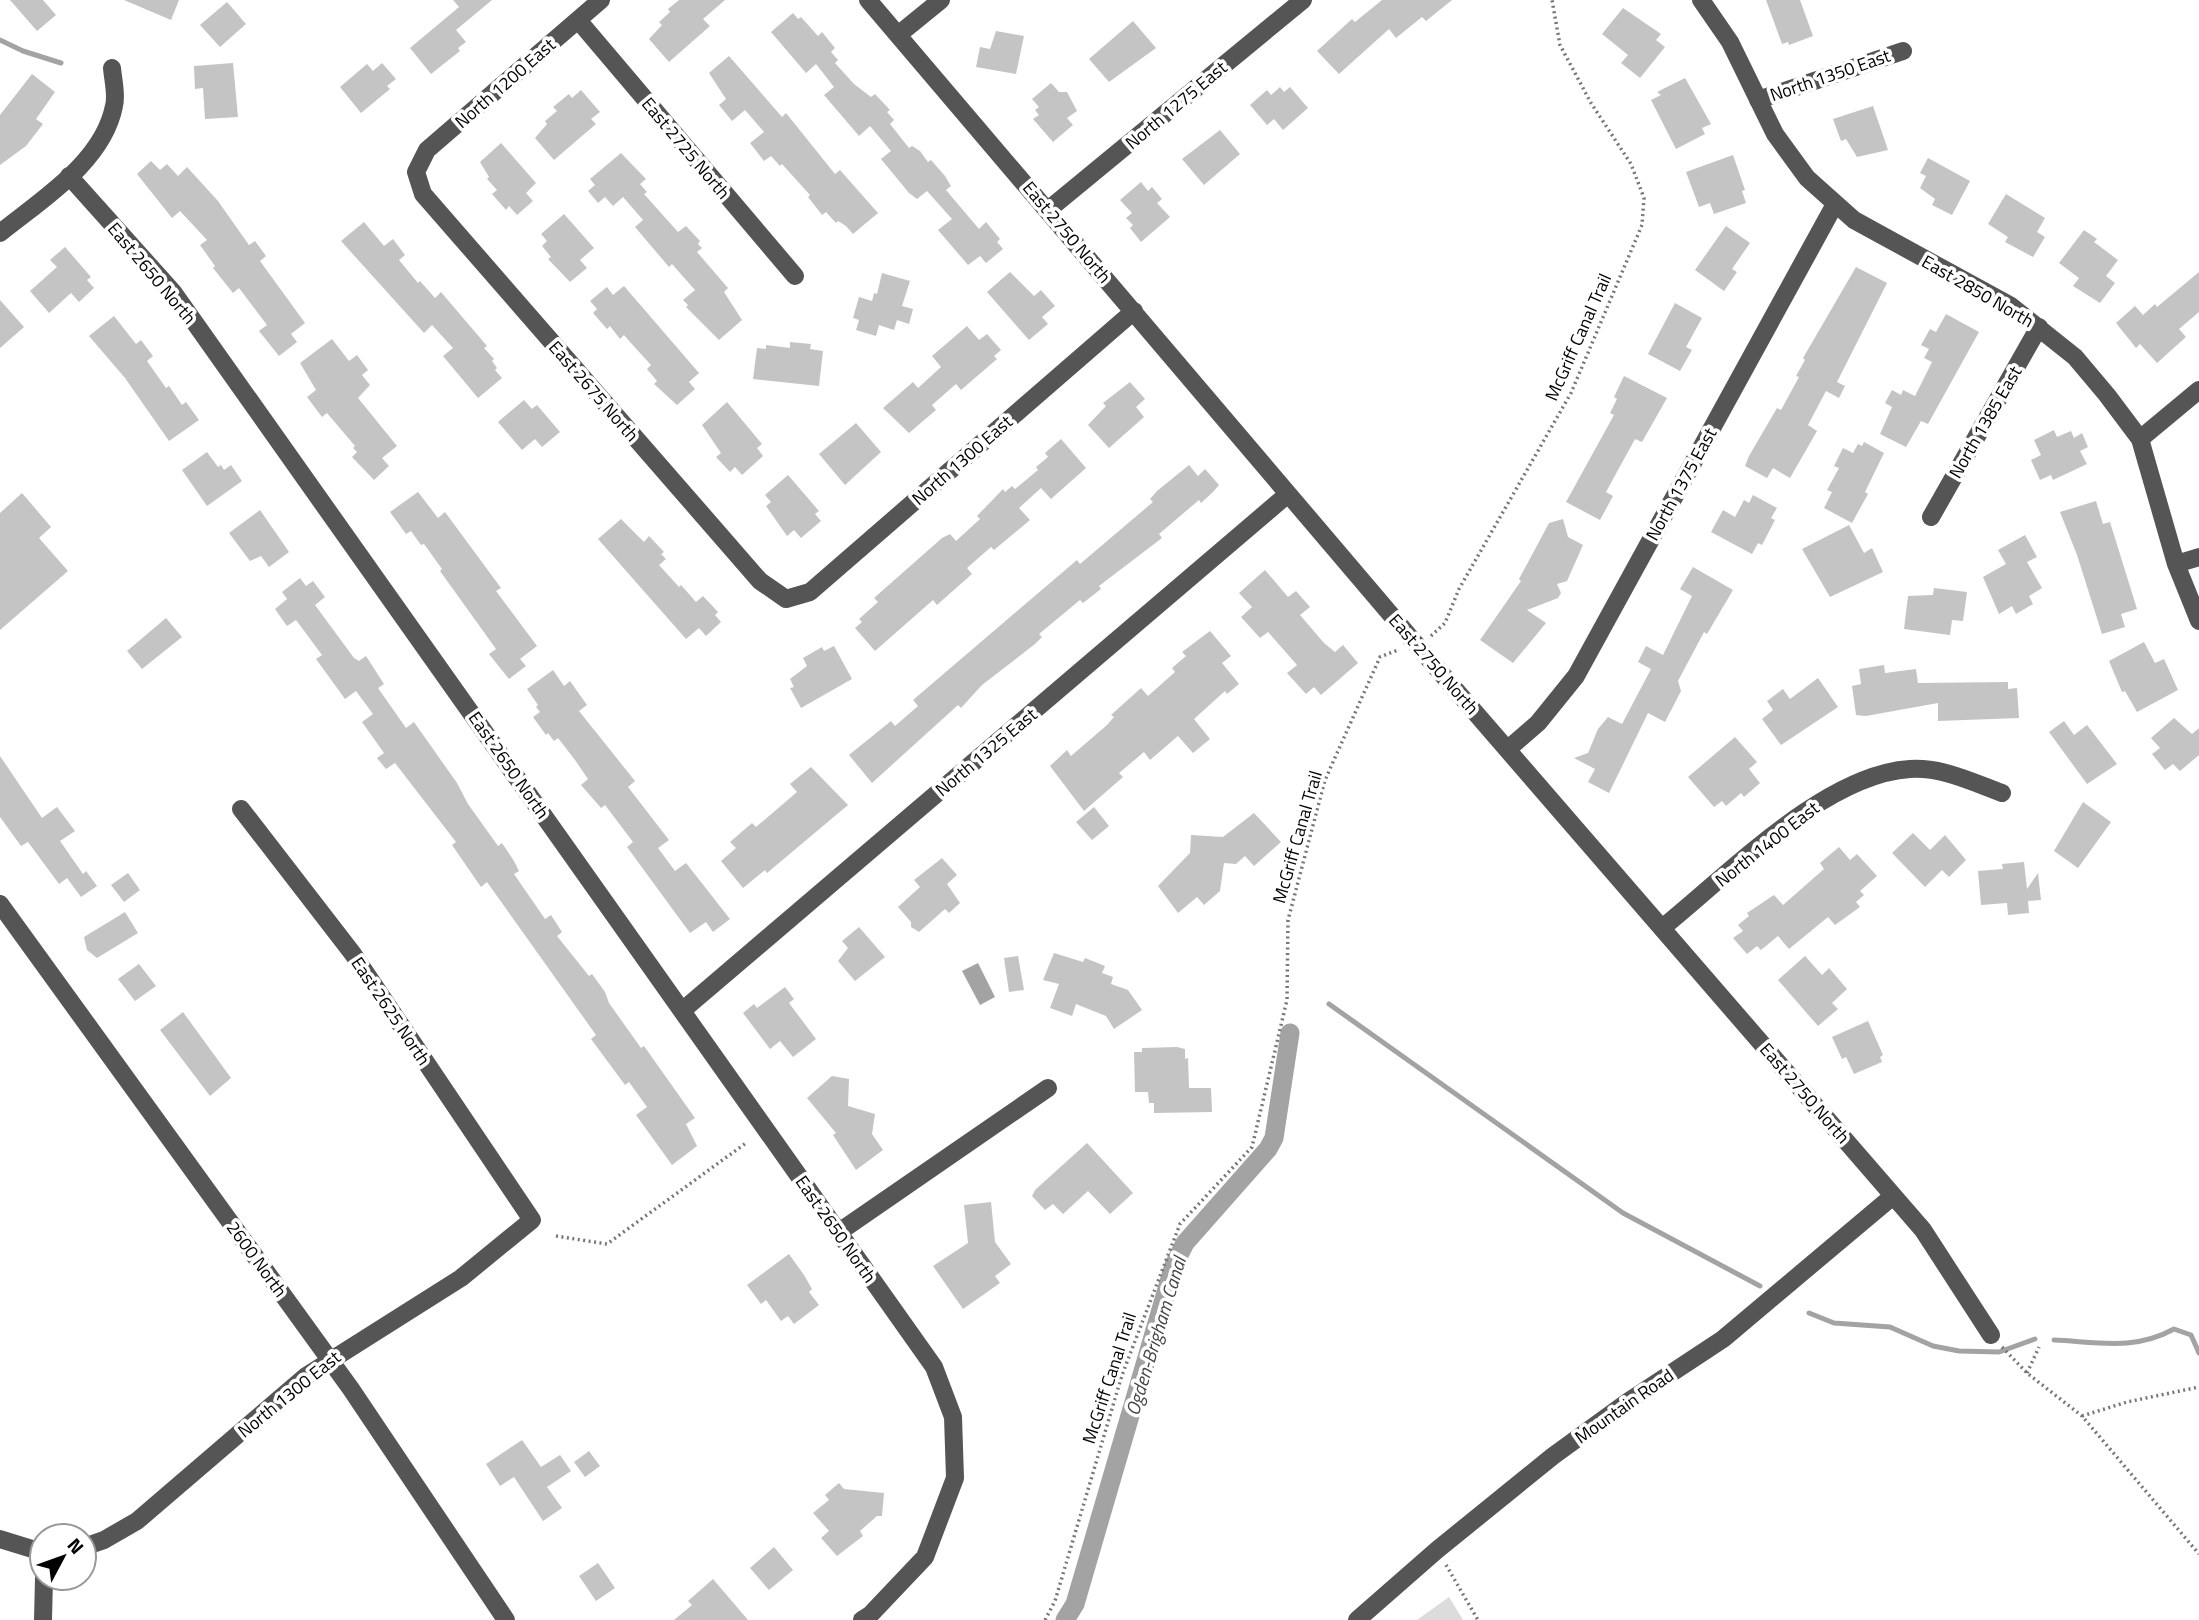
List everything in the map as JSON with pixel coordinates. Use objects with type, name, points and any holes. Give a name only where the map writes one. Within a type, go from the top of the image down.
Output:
[{"type":"street","name":"North 1200 East","points":[[416,172],[427,150],[601,0]]},
{"type":"street","name":"East 2750 North","points":[[868,0],[1415,643],[1923,1230],[1991,1335]]},
{"type":"street","points":[[898,35],[941,0]]},
{"type":"street","name":"North 1275 East","points":[[1048,210],[1303,0]]},
{"type":"street","name":"East 2850 North","points":[[1701,0],[1730,41],[1758,100],[1791,159],[1835,204],[1854,220],[2011,306],[2075,356],[2140,439],[2176,564],[2199,621]]},
{"type":"street","name":"East 2725 North","points":[[578,20],[795,275]]},
{"type":"street","name":"North 1350 East","points":[[1758,100],[1903,51]]},
{"type":"street","points":[[0,233],[69,176],[104,138],[115,104],[111,68]]},
{"type":"street","name":"East 2675 North","points":[[416,172],[423,194],[760,582],[786,599]]},
{"type":"street","name":"East 2650 North","points":[[69,176],[173,292],[934,1367],[953,1417],[955,1478],[925,1558],[862,1620]]},
{"type":"street","name":"North 1375 East","points":[[1508,749],[1552,708],[1576,676],[1835,204]]},
{"type":"street","name":"North 1300 East","points":[[786,599],[810,592],[1134,311]]},
{"type":"street","name":"North 1385 East","points":[[1931,517],[2039,327]]},
{"type":"street","points":[[2140,439],[2199,390]]},
{"type":"street","name":"North 1325 East","points":[[683,1010],[1288,494]]},
{"type":"street","points":[[2176,564],[2199,557]]},
{"type":"street","name":"North 1400 East","points":[[1662,928],[1811,806],[1844,787],[1880,774],[1912,769],[1950,773],[2002,793]]},
{"type":"street","name":"East 2625 North","points":[[241,809],[353,954],[532,1220]]},
{"type":"street","name":"2600 North","points":[[0,904],[329,1359],[506,1620]]},
{"type":"street","points":[[839,1232],[1048,1088]]},
{"type":"street","name":"Mountain Road","points":[[1357,1620],[1437,1550],[1595,1426],[1723,1339],[1894,1196]]},
{"type":"street","name":"North 1300 East","points":[[98,1542],[137,1521],[329,1359],[460,1278],[532,1220]]},
{"type":"street","points":[[0,1539],[28,1548]]},
{"type":"street","points":[[43,1620],[44,1592]]},
{"type":"path","name":"McGriff Canal Trail","points":[[1045,1620],[1055,1601],[1122,1375],[1180,1224],[1252,1147],[1287,1000],[1288,920],[1325,780],[1380,657],[1435,634],[1445,623],[1458,589],[1554,423],[1590,354],[1642,225],[1644,198],[1631,164],[1591,103],[1560,45],[1552,0]]},
{"type":"path","points":[[556,1236],[607,1244],[746,1143]]},
{"type":"path","points":[[1991,1335],[2027,1373],[2082,1416],[2199,1554]]},
{"type":"path","points":[[2027,1373],[2039,1347]]},
{"type":"path","points":[[2082,1416],[2127,1402],[2199,1387]]},
{"type":"path","points":[[1437,1550],[1478,1620]]},
{"type":"shaded area","points":[[978,963],[995,997],[980,1005],[962,971]]},
{"type":"shaded area","points":[[1449,1597],[1463,1620],[1417,1620]]},
{"type":"building","points":[[10,0],[43,0],[56,15],[37,31]]},
{"type":"building","points":[[124,0],[179,0],[171,20]]},
{"type":"building","points":[[453,0],[492,0],[456,30],[466,42],[458,48],[460,51],[431,74],[410,48],[459,7]]},
{"type":"building","points":[[679,0],[725,0],[703,19],[710,26],[669,62],[649,39],[662,25],[659,22],[670,12],[668,9]]},
{"type":"building","points":[[1382,0],[1452,0],[1426,21],[1422,17],[1396,38],[1389,29],[1339,74],[1317,51],[1352,19],[1355,22]]},
{"type":"building","points":[[1766,0],[1800,0],[1813,36],[1789,45],[1788,42],[1782,44]]},
{"type":"building","points":[[227,2],[246,24],[220,47],[200,25]]},
{"type":"building","points":[[1623,8],[1661,34],[1656,40],[1665,47],[1640,78],[1621,63],[1628,55],[1602,34]]},
{"type":"building","points":[[793,13],[798,19],[801,17],[818,36],[822,32],[835,48],[831,52],[838,60],[835,63],[854,84],[871,97],[875,94],[890,110],[887,112],[894,120],[890,124],[909,148],[912,146],[920,151],[928,162],[931,160],[951,186],[946,190],[979,229],[986,222],[1000,239],[997,242],[1003,249],[986,263],[980,256],[968,265],[938,230],[952,219],[927,191],[917,199],[909,193],[881,159],[891,151],[870,126],[859,136],[824,95],[834,87],[816,64],[806,73],[771,32]]},
{"type":"building","points":[[1133,21],[1156,48],[1109,82],[1089,59]]},
{"type":"building","points":[[996,31],[1024,36],[1016,74],[976,67],[980,47],[990,49]]},
{"type":"building","points":[[729,56],[782,117],[786,113],[835,174],[840,170],[878,213],[853,234],[846,226],[838,221],[836,223],[826,212],[822,215],[808,197],[810,195],[782,164],[780,166],[771,156],[764,161],[750,143],[764,132],[745,110],[732,121],[719,105],[726,99],[709,73]]},
{"type":"building","points":[[233,63],[238,117],[205,119],[203,88],[195,89],[194,66]]},
{"type":"building","points":[[382,63],[396,79],[387,86],[390,89],[361,113],[340,87],[367,64],[373,71]]},
{"type":"building","points":[[32,74],[55,92],[36,119],[43,124],[26,146],[0,165],[0,115]]},
{"type":"building","points":[[1685,78],[1711,124],[1702,128],[1705,134],[1676,149],[1651,100],[1661,95],[1657,92]]},
{"type":"building","points":[[1051,83],[1059,92],[1067,92],[1077,111],[1067,118],[1073,125],[1053,142],[1033,119],[1039,115],[1035,110],[1039,107],[1032,99]]},
{"type":"building","points":[[1280,87],[1284,92],[1290,87],[1308,108],[1283,130],[1274,119],[1267,125],[1250,105],[1267,90],[1271,95]]},
{"type":"building","points":[[581,90],[600,112],[591,119],[596,124],[554,160],[535,138],[547,124],[545,121],[557,111],[553,107],[569,94],[572,98]]},
{"type":"building","points":[[1873,106],[1888,150],[1857,157],[1846,139],[1841,141],[1833,119]]},
{"type":"building","points":[[1220,130],[1240,154],[1204,185],[1182,159]]},
{"type":"building","points":[[501,143],[536,183],[526,193],[533,201],[517,215],[509,206],[506,210],[492,194],[497,190],[487,179],[489,177],[480,162]]},
{"type":"building","points":[[621,153],[646,179],[640,184],[647,192],[644,194],[678,232],[686,226],[700,241],[698,244],[702,248],[697,252],[728,288],[724,292],[742,320],[719,340],[686,307],[688,305],[683,300],[695,290],[672,264],[669,267],[635,227],[643,220],[623,197],[613,206],[605,197],[598,203],[588,191],[595,185],[590,179]]},
{"type":"building","points":[[1733,155],[1745,190],[1742,191],[1746,203],[1714,214],[1710,203],[1699,207],[1686,172]]},
{"type":"building","points":[[1928,158],[1970,181],[1952,215],[1932,205],[1935,199],[1920,188],[1926,176],[1920,173]]},
{"type":"building","points":[[151,161],[160,170],[167,164],[178,176],[187,167],[218,201],[249,245],[255,241],[266,256],[260,261],[305,323],[291,334],[297,342],[279,356],[259,331],[267,325],[239,288],[233,293],[213,268],[215,266],[200,245],[207,240],[180,211],[172,218],[137,174]]},
{"type":"building","points":[[1141,182],[1148,191],[1152,187],[1162,199],[1157,203],[1170,217],[1141,242],[1130,228],[1133,225],[1126,218],[1132,213],[1120,200]]},
{"type":"building","points":[[2006,194],[2045,218],[2037,232],[2045,237],[2033,257],[2005,242],[2008,237],[1988,224]]},
{"type":"building","points":[[564,214],[594,248],[580,260],[587,268],[570,282],[548,259],[551,257],[542,246],[547,241],[541,234]]},
{"type":"building","points":[[364,222],[384,246],[393,239],[405,255],[399,260],[418,283],[420,281],[435,298],[441,292],[487,346],[484,348],[494,359],[492,361],[497,368],[495,370],[502,378],[478,398],[443,356],[453,348],[432,325],[424,333],[341,241]]},
{"type":"building","points":[[1726,226],[1750,243],[1732,269],[1737,272],[1724,291],[1695,270]]},
{"type":"building","points":[[2084,230],[2097,239],[2094,242],[2118,260],[2106,276],[2115,283],[2100,303],[2073,286],[2079,278],[2059,263]]},
{"type":"building","points":[[65,247],[91,277],[87,280],[94,288],[79,302],[71,293],[49,313],[30,291],[57,267],[50,260]]},
{"type":"building","points":[[1856,267],[1887,283],[1837,382],[1845,386],[1839,398],[1826,391],[1808,425],[1817,431],[1790,478],[1773,468],[1767,478],[1745,466],[1749,456],[1777,408],[1781,410],[1799,377],[1796,376],[1805,360],[1803,358]]},
{"type":"building","points":[[1010,272],[1034,296],[1041,290],[1055,306],[1042,317],[1048,324],[1029,340],[987,292]]},
{"type":"building","points":[[2199,272],[2199,312],[2179,329],[2186,337],[2157,363],[2140,344],[2136,348],[2116,323],[2135,306],[2143,315],[2155,304],[2157,307]]},
{"type":"building","points":[[882,273],[910,281],[902,306],[913,309],[909,324],[897,320],[894,330],[879,325],[876,336],[856,330],[859,320],[853,318],[859,297],[872,301],[874,293],[877,294]]},
{"type":"building","points":[[624,286],[699,373],[689,382],[695,389],[677,405],[654,384],[657,381],[647,369],[651,365],[624,335],[620,339],[610,326],[607,329],[593,313],[597,309],[590,301],[607,287],[613,295]]},
{"type":"building","points":[[0,300],[24,327],[0,348]]},
{"type":"building","points":[[1675,303],[1702,318],[1686,347],[1692,350],[1680,371],[1648,354]]},
{"type":"building","points":[[1946,314],[1979,332],[1928,424],[1921,421],[1906,447],[1880,434],[1892,407],[1885,403],[1892,390],[1901,395],[1903,390],[1915,396],[1932,362],[1924,358],[1929,349],[1921,345],[1930,329],[1936,332]]},
{"type":"building","points":[[114,316],[136,344],[141,340],[153,356],[147,361],[166,388],[169,386],[182,405],[186,402],[199,420],[169,441],[125,378],[89,336]]},
{"type":"building","points":[[967,326],[979,340],[987,334],[1001,350],[994,356],[997,359],[961,390],[956,384],[932,405],[936,410],[909,433],[883,408],[913,382],[918,388],[941,367],[932,356]]},
{"type":"building","points":[[332,339],[349,361],[357,355],[368,370],[362,375],[370,385],[358,398],[397,446],[382,458],[389,466],[374,480],[352,457],[357,452],[353,448],[355,446],[327,413],[322,417],[307,397],[316,390],[300,363]]},
{"type":"building","points":[[790,342],[811,344],[810,349],[823,351],[819,386],[753,379],[757,348],[766,349],[766,345],[790,348]]},
{"type":"building","points":[[1624,376],[1667,398],[1642,442],[1635,439],[1606,492],[1613,496],[1600,520],[1566,502],[1614,415],[1610,413],[1617,399],[1614,397]]},
{"type":"building","points":[[1130,382],[1145,399],[1136,407],[1144,417],[1109,448],[1088,425],[1106,406],[1103,403]]},
{"type":"building","points":[[524,400],[532,409],[537,405],[560,432],[542,447],[535,439],[522,450],[498,422]]},
{"type":"building","points":[[727,402],[762,444],[757,448],[763,456],[742,475],[735,467],[730,472],[716,457],[721,453],[702,425]]},
{"type":"building","points":[[856,423],[881,452],[845,485],[819,454]]},
{"type":"building","points":[[2054,430],[2057,437],[2071,431],[2074,438],[2082,433],[2088,447],[2080,451],[2087,464],[2053,480],[2051,475],[2040,480],[2031,460],[2041,455],[2034,440]]},
{"type":"building","points":[[1061,439],[1086,468],[1051,499],[1041,488],[1019,508],[1030,520],[994,550],[991,547],[967,568],[972,574],[937,605],[933,600],[875,651],[855,628],[862,622],[859,619],[878,602],[874,598],[942,538],[950,534],[956,541],[980,519],[977,516],[1003,489],[1005,492],[1012,486],[1015,489],[1038,470],[1036,467],[1048,457],[1045,453]]},
{"type":"building","points":[[1864,442],[1884,453],[1865,492],[1868,494],[1852,523],[1824,508],[1832,492],[1827,490],[1839,468],[1834,466],[1843,448],[1853,453],[1858,444],[1862,446]]},
{"type":"building","points":[[207,452],[218,467],[221,465],[224,470],[231,465],[242,481],[207,506],[182,470]]},
{"type":"building","points":[[1189,465],[1198,476],[1205,469],[1219,485],[1213,492],[1201,503],[1199,500],[1159,534],[1162,538],[1099,586],[1101,589],[1083,603],[1080,600],[1039,634],[1042,637],[1035,644],[982,685],[961,708],[958,705],[872,783],[849,755],[891,721],[895,726],[918,706],[913,700],[1077,560],[1080,564],[1153,502],[1150,499],[1157,491]]},
{"type":"building","points":[[788,475],[819,511],[815,514],[821,521],[801,538],[794,530],[787,536],[766,506],[771,502],[765,495]]},
{"type":"building","points":[[418,492],[438,518],[445,512],[501,588],[496,591],[537,646],[520,659],[526,666],[509,679],[489,654],[496,649],[440,571],[442,569],[424,544],[421,545],[411,531],[406,534],[390,512]]},
{"type":"building","points":[[22,493],[51,527],[39,538],[68,571],[0,630],[0,513]]},
{"type":"building","points":[[1753,495],[1777,508],[1771,518],[1775,520],[1762,545],[1758,543],[1752,554],[1711,532],[1723,510],[1735,517],[1744,500],[1749,503]]},
{"type":"building","points":[[2096,501],[2103,524],[2110,522],[2137,609],[2121,614],[2125,627],[2102,634],[2060,512]]},
{"type":"building","points":[[260,510],[289,552],[269,567],[261,556],[250,561],[229,533]]},
{"type":"building","points":[[621,519],[644,542],[649,536],[664,552],[661,554],[666,559],[659,565],[679,587],[681,585],[696,602],[703,596],[718,612],[715,615],[721,622],[706,636],[699,628],[686,639],[598,539]]},
{"type":"building","points":[[1563,519],[1568,537],[1583,545],[1567,581],[1557,584],[1561,593],[1558,598],[1527,610],[1546,623],[1513,663],[1480,640],[1521,581],[1519,579],[1549,523]]},
{"type":"building","points":[[1849,525],[1864,553],[1872,548],[1883,572],[1830,597],[1802,549]]},
{"type":"building","points":[[2025,535],[2037,557],[2027,562],[2042,588],[2029,596],[2033,604],[2016,614],[2012,606],[1999,614],[1983,577],[2006,564],[1998,550]]},
{"type":"building","points":[[1693,567],[1733,590],[1707,634],[1704,632],[1678,681],[1681,691],[1665,722],[1648,713],[1609,793],[1588,782],[1595,769],[1574,758],[1588,753],[1598,729],[1608,717],[1622,724],[1651,669],[1638,662],[1646,646],[1663,655],[1692,596],[1680,589]]},
{"type":"building","points":[[1265,570],[1288,597],[1296,591],[1310,607],[1300,615],[1324,643],[1335,652],[1343,645],[1358,663],[1321,695],[1314,687],[1306,694],[1287,673],[1297,665],[1268,632],[1260,638],[1241,617],[1252,607],[1239,593]]},
{"type":"building","points":[[300,578],[306,586],[313,581],[325,597],[315,605],[354,658],[359,661],[366,656],[384,684],[378,688],[406,728],[414,722],[498,846],[502,843],[514,861],[519,871],[514,874],[545,919],[551,915],[562,932],[557,936],[589,976],[592,974],[641,1048],[644,1046],[695,1118],[686,1124],[697,1146],[672,1165],[636,1115],[647,1107],[629,1082],[625,1085],[591,1039],[596,1035],[487,882],[481,887],[452,845],[456,842],[395,763],[386,769],[377,758],[384,753],[362,722],[373,714],[356,691],[345,699],[316,659],[322,655],[296,620],[287,626],[275,609],[287,599],[282,592]]},
{"type":"building","points":[[1934,588],[1967,592],[1963,621],[1952,620],[1950,635],[1904,629],[1908,596],[1933,595]]},
{"type":"building","points":[[166,618],[182,637],[142,669],[127,651]]},
{"type":"building","points":[[1210,631],[1231,656],[1222,663],[1239,684],[1227,694],[1225,691],[1194,719],[1210,739],[1193,753],[1178,736],[1150,760],[1144,752],[1119,773],[1123,777],[1084,811],[1050,766],[1067,750],[1071,756],[1107,725],[1114,717],[1111,715],[1141,688],[1148,696],[1175,672],[1172,668],[1186,656],[1182,652]]},
{"type":"building","points":[[2144,642],[2155,663],[2164,659],[2178,690],[2137,712],[2125,691],[2122,692],[2109,661]]},
{"type":"building","points":[[834,646],[852,679],[801,708],[790,688],[794,687],[790,679],[807,666],[803,658],[822,647],[824,651]]},
{"type":"building","points":[[1884,665],[1885,673],[1916,669],[1918,683],[2008,682],[2008,689],[2017,688],[2019,718],[1938,721],[1938,703],[1866,716],[1856,715],[1852,686],[1861,684],[1859,669]]},
{"type":"building","points":[[553,670],[564,686],[570,681],[587,705],[579,711],[635,781],[628,787],[669,840],[658,848],[675,871],[686,863],[730,919],[713,932],[706,922],[690,933],[627,847],[633,842],[605,805],[601,808],[581,785],[588,779],[575,760],[558,738],[554,741],[548,733],[546,735],[533,717],[540,712],[527,689]]},
{"type":"building","points":[[1818,678],[1838,707],[1781,745],[1762,719],[1773,710],[1767,701],[1783,689],[1790,699]]},
{"type":"building","points":[[2174,718],[2192,734],[2199,728],[2199,755],[2180,771],[2173,764],[2165,770],[2152,754],[2160,748],[2151,738]]},
{"type":"building","points":[[2064,721],[2074,735],[2087,725],[2117,764],[2087,784],[2049,732]]},
{"type":"building","points":[[1735,737],[1757,762],[1749,769],[1760,783],[1744,797],[1741,793],[1726,806],[1722,801],[1714,807],[1688,777]]},
{"type":"building","points":[[0,756],[42,818],[57,807],[75,831],[60,841],[83,874],[86,871],[97,886],[81,897],[67,878],[59,884],[28,842],[21,846],[0,817]]},
{"type":"building","points":[[811,767],[848,805],[767,873],[765,870],[743,888],[721,861],[736,848],[730,842],[752,823],[756,827],[797,792],[790,784]]},
{"type":"building","points":[[2083,802],[2111,822],[2078,868],[2054,851]]},
{"type":"building","points":[[1094,807],[1109,826],[1092,840],[1076,822]]},
{"type":"building","points":[[1254,813],[1281,842],[1254,866],[1245,856],[1236,864],[1224,863],[1220,891],[1204,905],[1197,897],[1178,913],[1158,886],[1190,853],[1191,835],[1223,837]]},
{"type":"building","points":[[1913,833],[1930,850],[1945,835],[1966,860],[1949,877],[1942,870],[1925,887],[1892,853]]},
{"type":"building","points":[[1839,847],[1850,860],[1857,854],[1877,876],[1860,891],[1864,895],[1856,902],[1860,907],[1835,925],[1828,917],[1789,949],[1778,936],[1761,950],[1757,946],[1747,954],[1733,938],[1743,931],[1738,925],[1749,916],[1747,913],[1774,895],[1783,905],[1824,869],[1820,863]]},
{"type":"building","points":[[942,858],[957,875],[947,884],[960,903],[949,913],[945,909],[919,932],[911,927],[911,922],[898,907],[920,887],[914,880]]},
{"type":"building","points":[[2024,862],[2027,889],[2038,873],[2041,900],[2028,901],[2029,913],[2008,915],[2007,903],[1981,905],[1978,871],[2003,869],[2002,864]]},
{"type":"building","points":[[128,873],[140,890],[124,902],[111,885]]},
{"type":"building","points":[[125,912],[138,933],[97,958],[87,950],[84,937]]},
{"type":"building","points":[[859,927],[885,957],[855,981],[838,961],[848,948],[842,941]]},
{"type":"building","points":[[1054,953],[1083,962],[1085,958],[1105,966],[1102,973],[1113,977],[1111,984],[1128,990],[1142,1010],[1114,1029],[1106,1016],[1076,1004],[1072,1016],[1050,1008],[1059,984],[1043,980]]},
{"type":"building","points":[[1018,956],[1024,990],[1009,992],[1004,958]]},
{"type":"building","points":[[1805,956],[1822,975],[1829,968],[1847,989],[1832,1003],[1838,1009],[1818,1026],[1778,980]]},
{"type":"building","points":[[139,964],[156,986],[135,1001],[118,979]]},
{"type":"building","points":[[785,987],[794,999],[789,1003],[816,1039],[793,1057],[780,1041],[770,1049],[743,1013],[754,1004],[757,1008]]},
{"type":"building","points":[[183,1012],[231,1078],[210,1096],[160,1030]]},
{"type":"building","points":[[1868,1021],[1883,1055],[1880,1057],[1882,1062],[1854,1074],[1846,1057],[1842,1059],[1832,1037]]},
{"type":"building","points":[[1142,1048],[1185,1049],[1185,1059],[1188,1058],[1189,1088],[1211,1088],[1212,1112],[1154,1113],[1154,1103],[1149,1103],[1148,1092],[1135,1092],[1134,1052],[1142,1052]]},
{"type":"building","points":[[832,1076],[849,1079],[848,1106],[875,1114],[872,1134],[883,1150],[856,1170],[833,1135],[836,1133],[807,1098]]},
{"type":"building","points":[[1087,1143],[1133,1193],[1110,1214],[1088,1191],[1063,1214],[1053,1204],[1045,1210],[1032,1196],[1035,1190]]},
{"type":"building","points":[[991,1202],[995,1242],[1011,1264],[995,1276],[1000,1283],[963,1309],[933,1266],[968,1243],[964,1205]]},
{"type":"building","points":[[789,1254],[804,1275],[812,1289],[809,1292],[819,1305],[794,1324],[788,1316],[781,1321],[766,1300],[761,1304],[747,1285]]},
{"type":"building","points":[[522,1440],[541,1467],[560,1455],[571,1471],[547,1487],[562,1508],[543,1521],[514,1477],[500,1486],[486,1464]]},
{"type":"building","points":[[589,1451],[600,1466],[585,1477],[574,1462]]},
{"type":"building","points":[[839,1483],[844,1489],[884,1493],[882,1516],[877,1516],[860,1531],[863,1536],[837,1556],[821,1538],[829,1531],[813,1513],[829,1500],[825,1495]]},
{"type":"building","points":[[774,1547],[793,1570],[769,1590],[750,1568]]},
{"type":"building","points":[[598,1563],[615,1588],[596,1601],[579,1576]]},
{"type":"building","points":[[713,1579],[748,1620],[674,1620],[692,1605],[688,1601]]},
{"type":"waterway","points":[[0,40],[23,51],[61,63]]},
{"type":"waterway","points":[[1329,1004],[1623,1213],[1760,1286]]},
{"type":"waterway","name":"Ogden-Brigham Canal","points":[[1065,1620],[1075,1604],[1174,1265],[1185,1243],[1268,1149],[1274,1138],[1290,1033]]},
{"type":"waterway","points":[[1809,1313],[1834,1323],[1890,1327],[1933,1346],[1959,1351],[1999,1352],[2035,1339]]},
{"type":"waterway","points":[[2054,1340],[2130,1343],[2159,1336],[2174,1329],[2191,1335],[2199,1353]]}]
